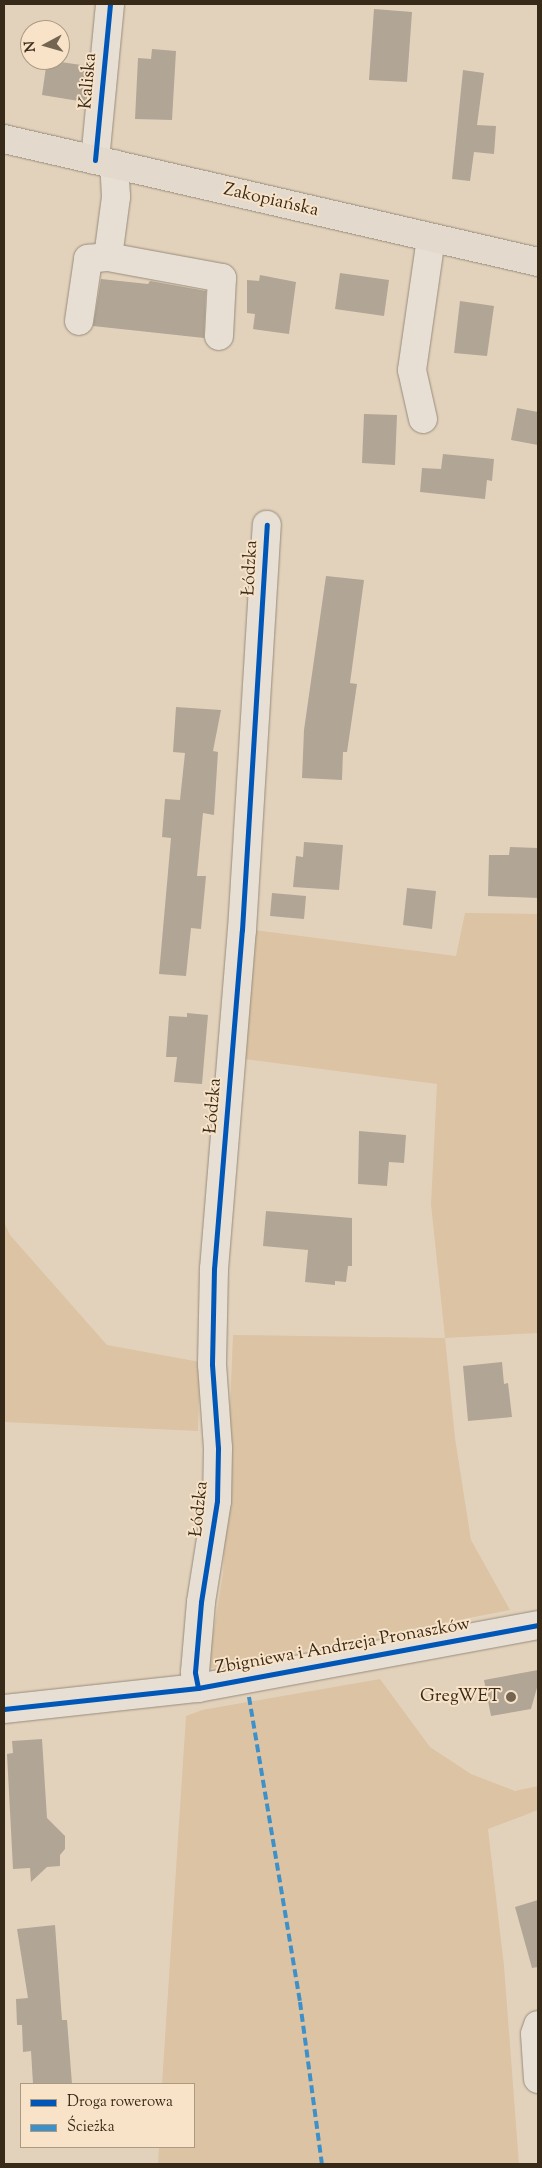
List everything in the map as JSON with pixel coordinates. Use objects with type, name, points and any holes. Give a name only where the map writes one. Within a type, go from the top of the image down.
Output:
[{"type":"main road","name":"Zakopiańska","points":[[4,139],[538,262]]},
{"type":"street","name":"Kaliska","points":[[108,257],[116,196],[105,162],[110,4]]},
{"type":"street","points":[[423,420],[412,370],[431,238]]},
{"type":"street","points":[[79,321],[88,259],[108,257],[222,278],[219,336]]},
{"type":"street","name":"Łódzka","points":[[198,1688],[195,1672],[201,1602],[217,1501],[218,1448],[212,1364],[214,1269],[243,920],[267,525]]},
{"type":"street","name":"Zbigniewa i Andrzeja Pronaszków","points":[[4,1709],[198,1688],[538,1625]]},
{"type":"street","points":[[538,2025],[535,2034],[538,2079]]},
{"type":"shaded area","points":[[465,913],[538,914],[538,1333],[445,1338],[431,1204],[437,1084],[245,1059],[254,930],[456,956]]},
{"type":"shaded area","points":[[4,1222],[10,1235],[107,1345],[200,1362],[198,1431],[4,1422]]},
{"type":"shaded area","points":[[233,1335],[445,1338],[455,1438],[471,1540],[510,1610],[207,1669],[223,1574]]},
{"type":"shaded area","points":[[380,1679],[430,1747],[471,1774],[515,1791],[538,1786],[538,1810],[488,1829],[504,1966],[519,2164],[158,2164],[159,2148],[195,2148],[195,2083],[162,2083],[186,1716],[202,1710]]},
{"type":"building","points":[[374,9],[412,12],[407,82],[369,80]]},
{"type":"building","points":[[152,49],[176,51],[172,120],[135,119],[138,58],[151,59]]},
{"type":"building","points":[[70,63],[88,66],[85,102],[42,95],[46,70],[70,70]]},
{"type":"building","points":[[463,70],[484,73],[477,125],[496,126],[494,154],[474,152],[470,181],[452,179]]},
{"type":"building","points":[[340,273],[389,280],[384,316],[335,309]]},
{"type":"building","points":[[260,275],[296,282],[289,334],[253,329],[255,314],[247,313],[247,280],[259,281]]},
{"type":"building","points":[[101,279],[148,284],[150,281],[206,291],[204,338],[93,326]]},
{"type":"building","points":[[460,301],[494,306],[487,356],[454,353]]},
{"type":"building","points":[[517,408],[538,412],[538,445],[511,440]]},
{"type":"building","points":[[364,414],[397,415],[395,465],[362,463]]},
{"type":"building","points":[[443,454],[494,459],[492,481],[487,480],[485,499],[420,492],[422,468],[441,469]]},
{"type":"building","points":[[326,576],[364,580],[350,683],[357,684],[347,752],[343,752],[342,780],[302,778],[304,730]]},
{"type":"building","points":[[176,707],[221,710],[213,751],[218,752],[214,815],[203,813],[197,876],[206,876],[201,929],[191,928],[186,976],[159,974],[171,838],[162,837],[165,799],[180,800],[185,753],[173,752]]},
{"type":"building","points":[[304,842],[343,845],[339,890],[293,887],[296,856],[303,857]]},
{"type":"building","points":[[510,847],[538,848],[538,898],[488,896],[489,855],[509,855]]},
{"type":"building","points":[[407,888],[436,891],[432,929],[403,925]]},
{"type":"building","points":[[272,893],[306,896],[304,919],[270,916]]},
{"type":"building","points":[[187,1013],[208,1015],[202,1084],[174,1082],[177,1057],[166,1057],[169,1016],[187,1017]]},
{"type":"building","points":[[359,1131],[406,1135],[404,1163],[389,1162],[387,1186],[358,1184]]},
{"type":"building","points":[[266,1211],[352,1218],[352,1266],[348,1266],[346,1282],[335,1281],[335,1285],[305,1282],[308,1250],[263,1246]]},
{"type":"building","points":[[502,1362],[504,1384],[508,1383],[512,1417],[468,1421],[463,1366]]},
{"type":"building","name":"GregWET","points":[[538,1670],[538,1684],[531,1709],[491,1716],[484,1680]]},
{"type":"building","points":[[42,1739],[47,1818],[65,1836],[65,1849],[60,1855],[60,1866],[47,1867],[31,1882],[30,1868],[13,1869],[7,1754],[13,1753],[12,1741]]},
{"type":"building","points":[[538,1900],[538,1967],[532,1968],[515,1907]]},
{"type":"building","points":[[55,1925],[62,2020],[67,2020],[72,2083],[33,2083],[31,2051],[23,2052],[22,2025],[17,2025],[16,1999],[28,1998],[17,1929]]},
{"type":"marked path","points":[[249,1697],[300,2002],[322,2164]]},
{"type":"cycle path","points":[[95,160],[110,4]]},
{"type":"cycle path","points":[[198,1688],[195,1672],[201,1602],[217,1501],[218,1448],[212,1364],[214,1269],[242,930],[267,525]]},
{"type":"cycle path","points":[[4,1709],[198,1688],[538,1625]]},
{"type":"place","name":"GregWET","points":[[511,1697]]}]
